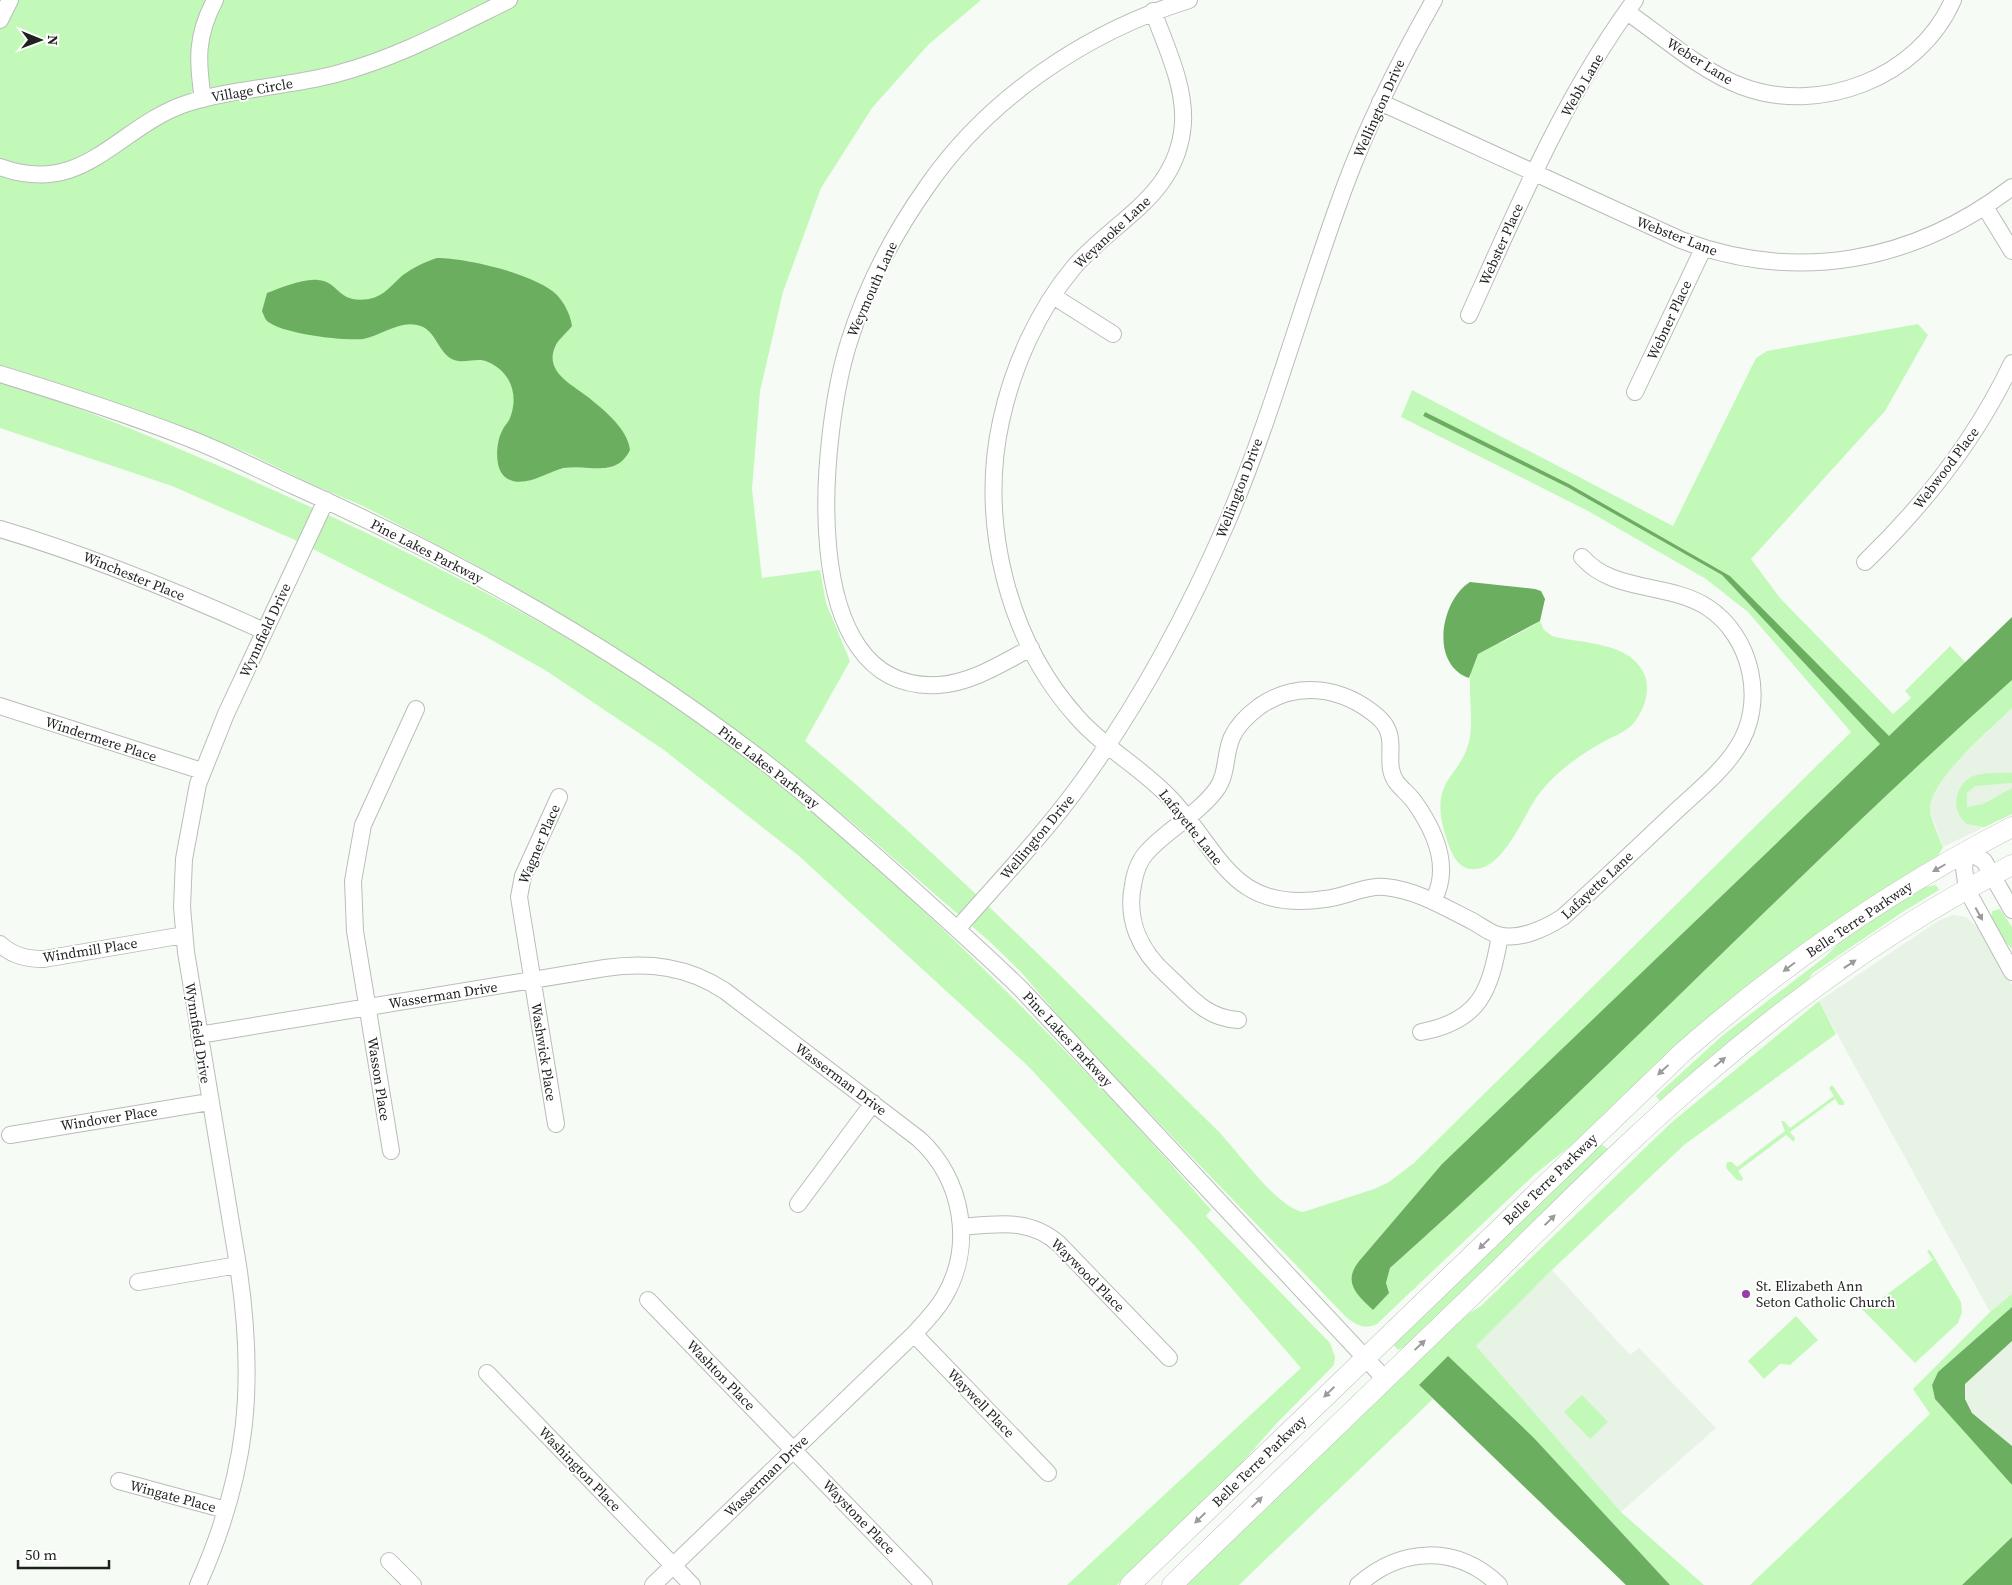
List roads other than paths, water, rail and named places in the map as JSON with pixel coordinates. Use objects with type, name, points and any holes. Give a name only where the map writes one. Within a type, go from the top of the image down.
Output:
[{"type":"main road","name":"Belle Terre Parkway","points":[[1130,1585],[1645,1087],[1717,1022],[1820,943],[1870,909],[2012,827]]},
{"type":"main road","name":"Belle Terre Parkway","points":[[1172,1585],[1632,1140],[1729,1054],[1822,982],[1877,945],[1967,890],[2012,866]]},
{"type":"street","points":[[0,20],[10,0]]},
{"type":"street","points":[[203,99],[199,45],[202,29],[215,0]]},
{"type":"street","name":"Village Circle","points":[[0,167],[17,173],[41,175],[76,168],[102,155],[154,117],[203,99],[310,80],[358,68],[401,52],[509,0]]},
{"type":"street","name":"Weymouth Lane","points":[[1031,648],[973,677],[950,683],[928,685],[907,681],[890,673],[872,661],[854,644],[848,633],[838,602],[828,534],[827,472],[836,396],[849,341],[874,279],[901,226],[940,170],[981,123],[1038,76],[1109,31],[1153,11],[1189,0]]},
{"type":"street","name":"Weber Lane","points":[[1631,6],[1710,70],[1741,86],[1766,93],[1807,96],[1848,89],[1872,80],[1896,66],[1934,30],[1953,0]]},
{"type":"street","name":"Wellington Drive","points":[[958,928],[1048,826],[1108,744],[1173,635],[1229,517],[1265,421],[1345,186],[1380,102],[1429,2]]},
{"type":"street","name":"Webb Lane","points":[[1534,173],[1577,90],[1631,6]]},
{"type":"street","name":"Weyanoke Lane","points":[[1108,744],[1079,720],[1069,708],[1045,674],[1031,648],[1013,606],[1002,566],[996,530],[994,482],[1000,429],[1013,379],[1030,339],[1053,296],[1084,256],[1138,211],[1156,191],[1169,172],[1179,149],[1182,100],[1171,60],[1153,11]]},
{"type":"street","name":"Webster Lane","points":[[1380,102],[1651,228],[1703,249],[1772,262],[1806,263],[1854,259],[1888,251],[1925,238],[1985,207],[2012,187]]},
{"type":"street","name":"Webster Place","points":[[1469,315],[1534,173]]},
{"type":"street","points":[[1985,207],[2012,251]]},
{"type":"street","name":"Webner Place","points":[[1635,392],[1703,249]]},
{"type":"street","points":[[1053,296],[1114,334]]},
{"type":"street","name":"Webwood Place","points":[[1865,562],[1900,527],[1944,475],[1982,420],[2012,363]]},
{"type":"street","name":"Pine Lakes Parkway","points":[[0,374],[89,402],[186,437],[326,500],[502,590],[586,639],[662,688],[804,793],[958,928],[1021,988],[1384,1378]]},
{"type":"street","name":"Wynnfield Drive","points":[[198,1585],[226,1510],[243,1434],[248,1378],[245,1314],[238,1265],[209,1102],[184,935],[182,907],[184,859],[190,816],[202,772],[264,631],[326,500]]},
{"type":"street","name":"Winchester Place","points":[[0,529],[56,546],[129,574],[264,631]]},
{"type":"street","name":"Lafayette Lane","points":[[1108,744],[1155,783],[1187,817],[1229,874],[1249,889],[1261,894],[1290,900],[1320,900],[1366,888],[1382,886],[1405,891],[1433,901],[1500,936],[1540,930],[1563,917],[1723,767],[1741,742],[1748,721],[1753,690],[1749,665],[1736,638],[1716,614],[1681,594],[1601,574],[1582,557]]},
{"type":"street","points":[[1238,1020],[1224,1019],[1210,1014],[1158,967],[1141,944],[1132,921],[1130,902],[1140,861],[1152,847],[1209,799],[1225,773],[1233,736],[1250,714],[1267,701],[1288,692],[1309,689],[1336,693],[1378,718],[1389,731],[1392,747],[1392,775],[1424,817],[1440,856],[1442,880],[1433,901]]},
{"type":"street","name":"Windermere Place","points":[[0,706],[202,772]]},
{"type":"street","name":"Wasson Place","points":[[391,1151],[352,911],[356,856],[366,818],[416,709]]},
{"type":"street","name":"Wagner Place","points":[[532,980],[520,914],[520,885],[560,797]]},
{"type":"street","points":[[2012,910],[1984,861],[1968,851],[1964,868],[1967,890],[2012,972]]},
{"type":"street","name":"Windmill Place","points":[[0,944],[13,954],[24,958],[44,958],[184,935]]},
{"type":"street","points":[[1421,1032],[1453,1024],[1480,1000],[1492,972],[1500,936]]},
{"type":"street","name":"Wasserman Drive","points":[[199,1035],[532,980],[634,965],[660,966],[689,973],[725,991],[919,1139],[936,1157],[954,1188],[961,1227],[958,1261],[949,1288],[938,1306],[914,1334],[653,1585]]},
{"type":"street","name":"Washwick Place","points":[[532,980],[556,1124]]},
{"type":"street","name":"Windover Place","points":[[10,1135],[209,1102]]},
{"type":"street","points":[[798,1204],[873,1103]]},
{"type":"street","name":"Waywood Place","points":[[961,1227],[1016,1224],[1032,1227],[1045,1233],[1059,1244],[1169,1358]]},
{"type":"street","points":[[138,1282],[238,1265]]},
{"type":"street","name":"Washton Place","points":[[648,1300],[794,1449]]},
{"type":"street","name":"Waywell Place","points":[[914,1334],[1048,1473]]},
{"type":"street","name":"Washington Place","points":[[487,1373],[692,1585]]},
{"type":"street","name":"Waystone Place","points":[[794,1449],[924,1585]]},
{"type":"street","name":"Wingate Place","points":[[119,1481],[226,1510]]},
{"type":"street","points":[[1358,1585],[1376,1571],[1397,1560],[1432,1555],[1462,1561],[1474,1566],[1499,1585]]},
{"type":"street","points":[[389,1560],[413,1585]]},
{"type":"place","name":"St. Elizabeth Ann Seton Catholic Church","points":[[1746,1294]]}]
